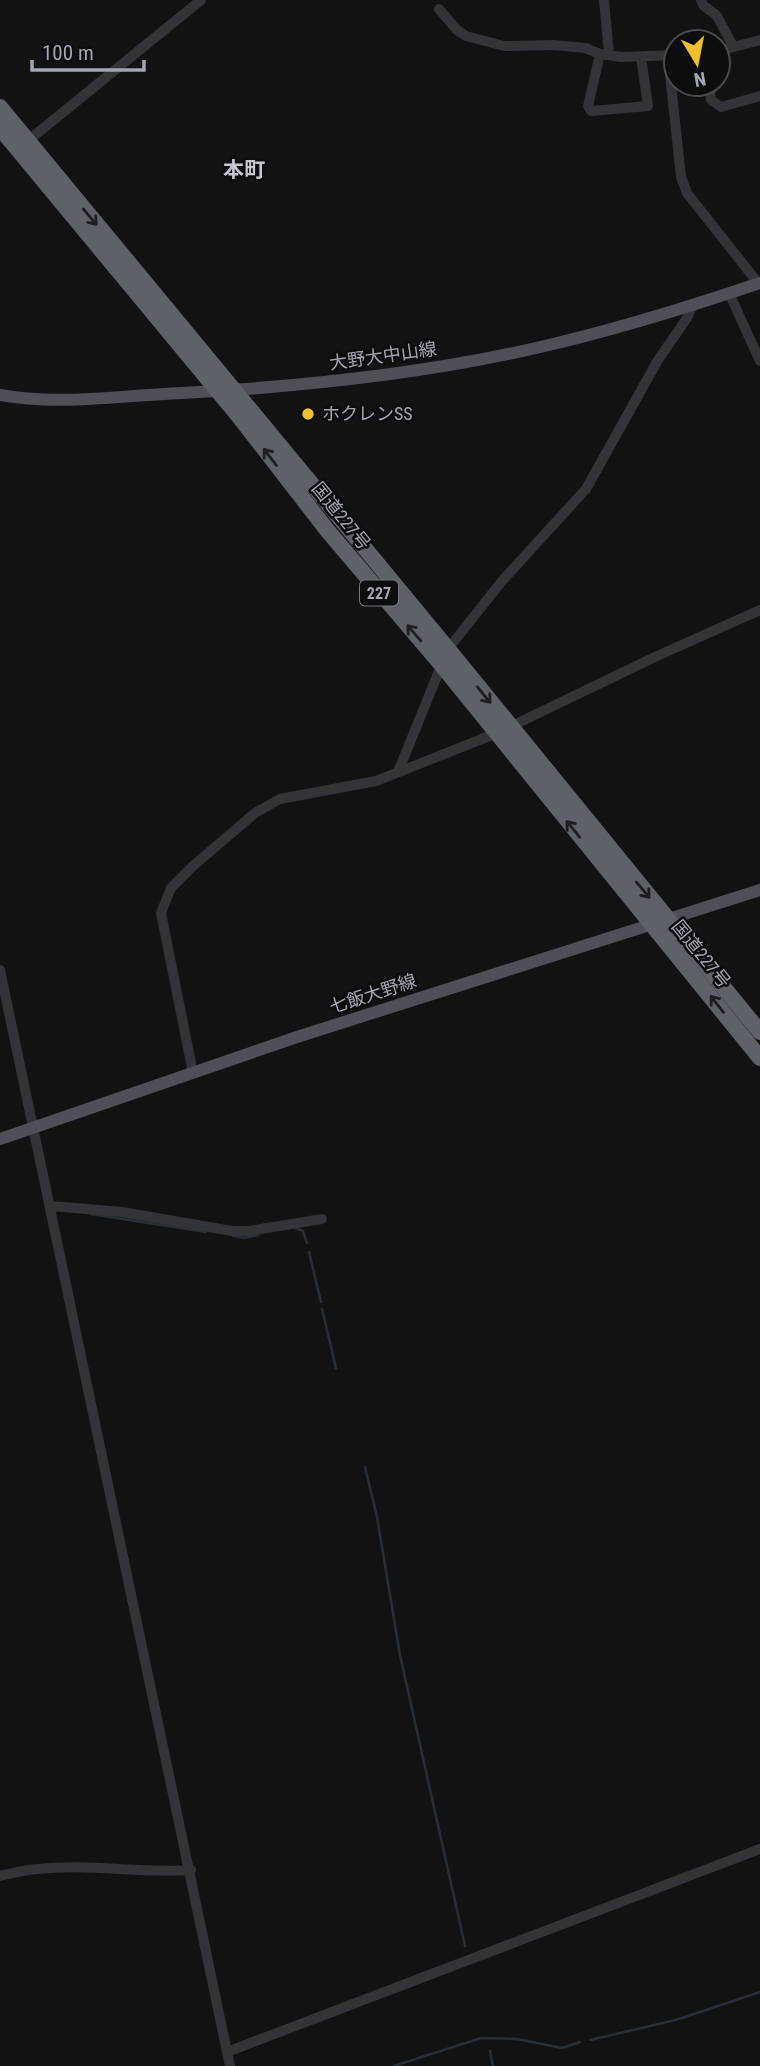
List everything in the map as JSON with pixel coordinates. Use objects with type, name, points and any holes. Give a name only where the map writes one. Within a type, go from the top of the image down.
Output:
[{"type":"highway","name":"国道227号","points":[[0,107],[22,145],[225,391],[241,419],[327,530],[444,656],[503,730],[561,814],[760,1032]]},
{"type":"highway","name":"国道227号","points":[[0,128],[22,145]]},
{"type":"highway","name":"国道227号","points":[[660,922],[760,1058]]},
{"type":"main road","name":"大野大中山線","points":[[0,395],[52,399],[225,391],[391,374],[482,359],[591,335],[759,283]]},
{"type":"main road","name":"七飯大野線","points":[[0,1139],[297,1037],[760,890]]},
{"type":"street","points":[[22,145],[201,0]]},
{"type":"street","points":[[604,0],[605,54],[588,106],[591,111],[648,106],[641,57]]},
{"type":"street","points":[[701,0],[703,5],[717,16],[733,46],[760,40]]},
{"type":"street","points":[[439,9],[457,30],[481,41],[504,46],[554,45],[585,48],[605,54],[662,56]]},
{"type":"street","points":[[711,98],[721,107],[760,96]]},
{"type":"street","points":[[675,98],[681,177],[687,193],[759,283]]},
{"type":"street","points":[[729,293],[760,361]]},
{"type":"street","points":[[398,772],[444,656],[502,581],[586,489],[658,360],[693,304]]},
{"type":"street","points":[[193,1073],[161,913],[171,888],[255,813],[280,799],[376,781],[503,730],[760,610]]},
{"type":"street","points":[[0,970],[191,1870],[229,2066]]},
{"type":"street","points":[[50,1206],[122,1212],[232,1231],[249,1231],[322,1219]]},
{"type":"street","points":[[227,2052],[760,1849]]},
{"type":"street","points":[[0,1876],[38,1869],[65,1868],[168,1872],[191,1870]]},
{"type":"waterway","points":[[91,1214],[206,1232]]},
{"type":"waterway","points":[[295,1228],[303,1231],[307,1243]]},
{"type":"waterway","points":[[233,1236],[244,1238],[258,1235]]},
{"type":"waterway","points":[[309,1252],[321,1302]]},
{"type":"waterway","points":[[322,1309],[336,1368]]},
{"type":"waterway","points":[[365,1467],[377,1517],[400,1655],[465,1946]]},
{"type":"waterway","points":[[590,2040],[676,2020],[760,1992]]},
{"type":"waterway","points":[[394,2066],[481,2038],[517,2039],[562,2048],[580,2042]]},
{"type":"waterway","points":[[490,2051],[493,2066]]},
{"type":"place","name":"ホクレンSS","points":[[308,414]]},
{"type":"district","name":"本町","points":[[244,170]]}]
